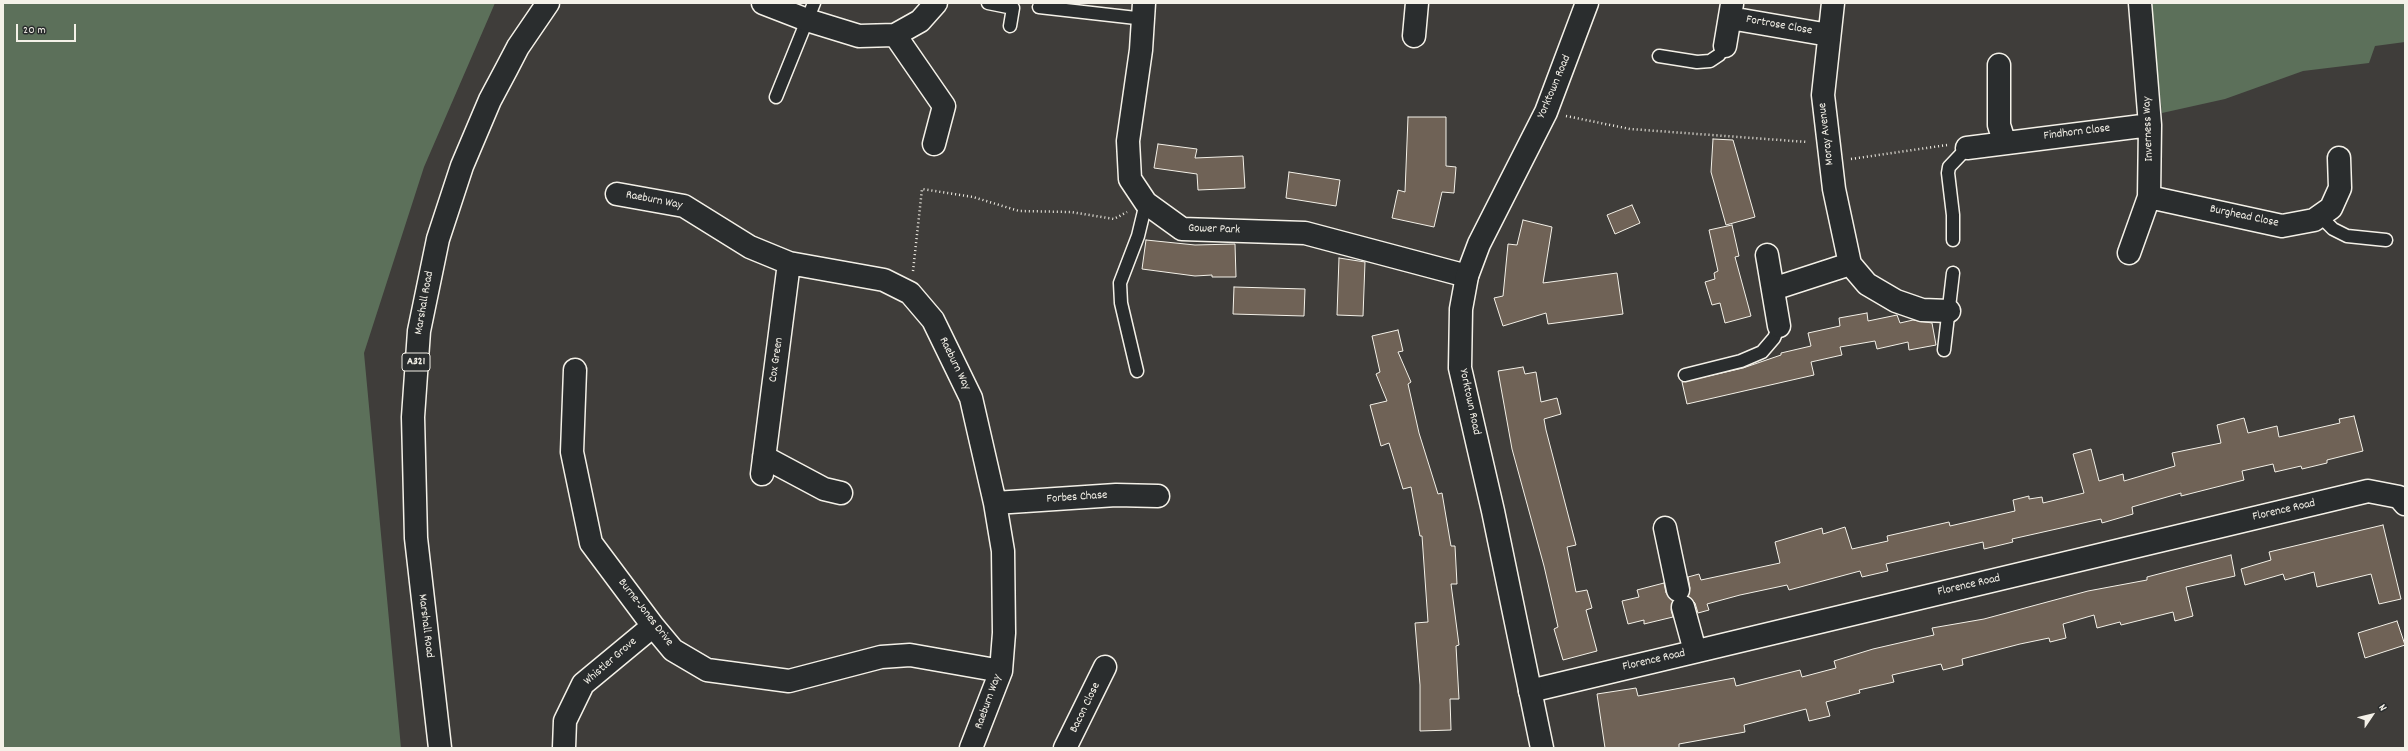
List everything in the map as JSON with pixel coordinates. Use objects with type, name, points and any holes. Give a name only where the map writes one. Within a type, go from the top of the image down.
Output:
[{"type":"street","name":"Marshall Road","points":[[440,748],[416,538],[413,416],[419,331],[438,239],[462,166],[490,100],[518,47],[548,3]]},
{"type":"street","points":[[763,3],[810,12],[859,36],[895,35],[920,21],[936,3]]},
{"type":"street","points":[[1414,36],[1417,3]]},
{"type":"street","name":"Yorktown Road","points":[[1542,748],[1493,511],[1460,368],[1461,309],[1467,276],[1479,244],[1546,112],[1588,3]]},
{"type":"street","name":"Moray Avenue","points":[[1833,3],[1823,95],[1834,189],[1850,264],[1867,284],[1896,301],[1922,310],[1949,311]]},
{"type":"street","name":"Inverness Way","points":[[2129,253],[2149,197],[2150,125],[2140,3]]},
{"type":"street","name":"Gower Park","points":[[1144,11],[1128,141],[1130,179],[1146,203],[1182,229],[1305,233],[1467,276]]},
{"type":"street","name":"Fortrose Close","points":[[1725,46],[1731,11],[1829,35]]},
{"type":"street","points":[[895,35],[944,106],[934,144]]},
{"type":"street","points":[[1999,64],[1999,125],[2004,141]]},
{"type":"street","name":"Findhorn Close","points":[[1967,148],[2004,141],[2150,125]]},
{"type":"street","name":"Burghead Close","points":[[2149,197],[2282,226],[2314,220],[2331,208],[2340,188],[2339,158]]},
{"type":"street","name":"Raeburn Way","points":[[617,194],[684,206],[750,247],[789,263],[884,280],[910,293],[933,320],[971,398],[996,503],[1003,551],[1004,633],[1000,671],[971,748]]},
{"type":"street","points":[[1767,254],[1779,326]]},
{"type":"street","name":"Cox Green","points":[[789,263],[763,466],[824,489],[841,493]]},
{"type":"street","points":[[1773,289],[1850,264]]},
{"type":"street","name":"Burne-Jones Drive","points":[[575,370],[572,452],[591,543],[653,626],[673,650],[707,670],[789,681],[881,658],[910,655],[1000,671]]},
{"type":"street","name":"Florence Road","points":[[1530,691],[2368,492],[2399,497],[2405,504]]},
{"type":"street","name":"Forbes Chase","points":[[996,503],[1116,495],[1158,496]]},
{"type":"street","points":[[1665,528],[1680,599],[1695,652]]},
{"type":"street","name":"Whistler Grove","points":[[564,748],[565,721],[583,684],[653,626]]},
{"type":"street","name":"Bacon Close","points":[[1066,748],[1105,667]]},
{"type":"lane","points":[[988,3],[1013,8],[1010,26]]},
{"type":"lane","points":[[1039,7],[1144,11]]},
{"type":"lane","points":[[776,97],[810,12]]},
{"type":"lane","points":[[1659,56],[1697,62],[1710,61],[1719,55],[1725,46]]},
{"type":"lane","points":[[1953,240],[1953,215],[1948,173],[1949,167],[1967,148]]},
{"type":"lane","points":[[1137,371],[1121,302],[1120,283],[1138,236],[1146,203]]},
{"type":"lane","points":[[2320,216],[2332,229],[2347,236],[2386,240]]},
{"type":"lane","points":[[1944,350],[1953,273]]},
{"type":"lane","points":[[1685,375],[1741,361],[1762,352],[1774,338],[1779,326]]},
{"type":"path","points":[[1546,112],[1630,129],[1803,142],[1828,140]]},
{"type":"path","points":[[1830,162],[1946,145],[1967,148]]},
{"type":"path","points":[[910,293],[922,189],[973,196],[1019,211],[1071,212],[1114,219],[1146,203]]},
{"type":"green space","points":[[3,3],[495,3],[424,167],[364,353],[401,748],[3,748]]},
{"type":"green space","points":[[2150,3],[2405,3],[2405,42],[2375,46],[2369,63],[2303,71],[2225,99],[2162,113]]},
{"type":"building","points":[[1408,117],[1446,117],[1446,166],[1456,167],[1454,193],[1442,192],[1434,227],[1392,218],[1398,190],[1405,192]]},
{"type":"building","points":[[1713,139],[1733,140],[1755,217],[1726,225],[1711,172]]},
{"type":"building","points":[[1158,144],[1197,149],[1195,158],[1243,156],[1245,188],[1198,190],[1197,174],[1154,168]]},
{"type":"building","points":[[1289,172],[1340,180],[1336,206],[1286,198]]},
{"type":"building","points":[[1632,205],[1640,223],[1615,234],[1607,215]]},
{"type":"building","points":[[1523,220],[1552,227],[1543,283],[1617,273],[1623,314],[1548,324],[1546,313],[1503,326],[1494,298],[1503,296],[1508,244],[1517,245]]},
{"type":"building","points":[[1732,225],[1739,256],[1735,257],[1751,316],[1725,323],[1720,303],[1712,305],[1705,282],[1715,279],[1714,273],[1718,271],[1709,230]]},
{"type":"building","points":[[1146,240],[1195,245],[1235,244],[1236,277],[1212,277],[1212,275],[1195,276],[1142,269]]},
{"type":"building","points":[[1339,258],[1365,262],[1363,316],[1337,315]]},
{"type":"building","points":[[1234,287],[1305,289],[1304,316],[1233,314]]},
{"type":"building","points":[[1867,313],[1868,321],[1897,315],[1900,323],[1913,320],[1932,323],[1936,345],[1909,350],[1908,342],[1877,349],[1875,341],[1840,347],[1842,355],[1811,362],[1814,375],[1687,404],[1682,382],[1743,368],[1781,355],[1781,353],[1811,346],[1808,333],[1840,326],[1839,318]]},
{"type":"building","points":[[1398,330],[1403,351],[1398,352],[1411,382],[1408,384],[1419,433],[1438,494],[1442,493],[1451,546],[1455,546],[1457,584],[1451,584],[1459,645],[1456,646],[1459,699],[1450,699],[1451,730],[1420,731],[1420,685],[1415,623],[1428,622],[1422,536],[1420,536],[1411,487],[1403,489],[1389,443],[1381,446],[1370,405],[1387,401],[1376,374],[1380,372],[1372,336]]},
{"type":"building","points":[[1523,367],[1525,374],[1536,372],[1541,402],[1557,398],[1561,414],[1544,419],[1576,545],[1567,547],[1576,592],[1587,590],[1592,608],[1586,610],[1597,651],[1563,660],[1554,629],[1558,627],[1544,566],[1512,449],[1498,371]]},
{"type":"building","points":[[2354,416],[2363,451],[2327,460],[2327,463],[2302,469],[2301,466],[2275,472],[2273,464],[2242,471],[2244,480],[2181,496],[2181,493],[2132,507],[2133,514],[2102,523],[2101,519],[2012,539],[2013,542],[1984,549],[1983,542],[1886,564],[1888,571],[1862,577],[1860,571],[1789,590],[1787,585],[1740,595],[1707,604],[1709,610],[1698,613],[1695,603],[1688,596],[1690,588],[1688,577],[1699,574],[1701,580],[1780,563],[1775,542],[1822,528],[1823,534],[1845,527],[1852,549],[1888,541],[1887,536],[1949,522],[1950,526],[2015,511],[2013,500],[2029,496],[2029,499],[2042,497],[2043,503],[2084,493],[2073,454],[2091,449],[2099,481],[2123,474],[2124,481],[2175,466],[2172,453],[2221,443],[2217,425],[2244,418],[2248,433],[2277,426],[2279,437],[2340,423],[2339,419]]},
{"type":"building","points":[[2383,525],[2401,599],[2379,604],[2371,574],[2317,587],[2314,572],[2285,580],[2283,574],[2245,585],[2241,569],[2271,560],[2269,552]]},
{"type":"building","points":[[2231,555],[2235,576],[2186,587],[2193,616],[2175,621],[2173,612],[2121,625],[2120,622],[2097,628],[2094,615],[2063,624],[2066,638],[2050,642],[2049,638],[1962,659],[1963,665],[1943,670],[1941,664],[1892,675],[1894,682],[1859,690],[1860,693],[1826,702],[1830,716],[1809,721],[1806,709],[1744,725],[1745,732],[1679,744],[1679,748],[1605,748],[1597,694],[1636,688],[1638,696],[1734,678],[1736,686],[1800,670],[1802,677],[1836,668],[1834,661],[1873,649],[1934,635],[1932,628],[1984,619],[2088,591],[2147,580],[2147,577]]},
{"type":"building","points":[[1664,583],[1666,593],[1673,601],[1671,610],[1673,617],[1644,624],[1644,620],[1628,624],[1622,601],[1639,597],[1637,590]]},
{"type":"building","points":[[2397,621],[2405,645],[2365,658],[2358,633]]}]
